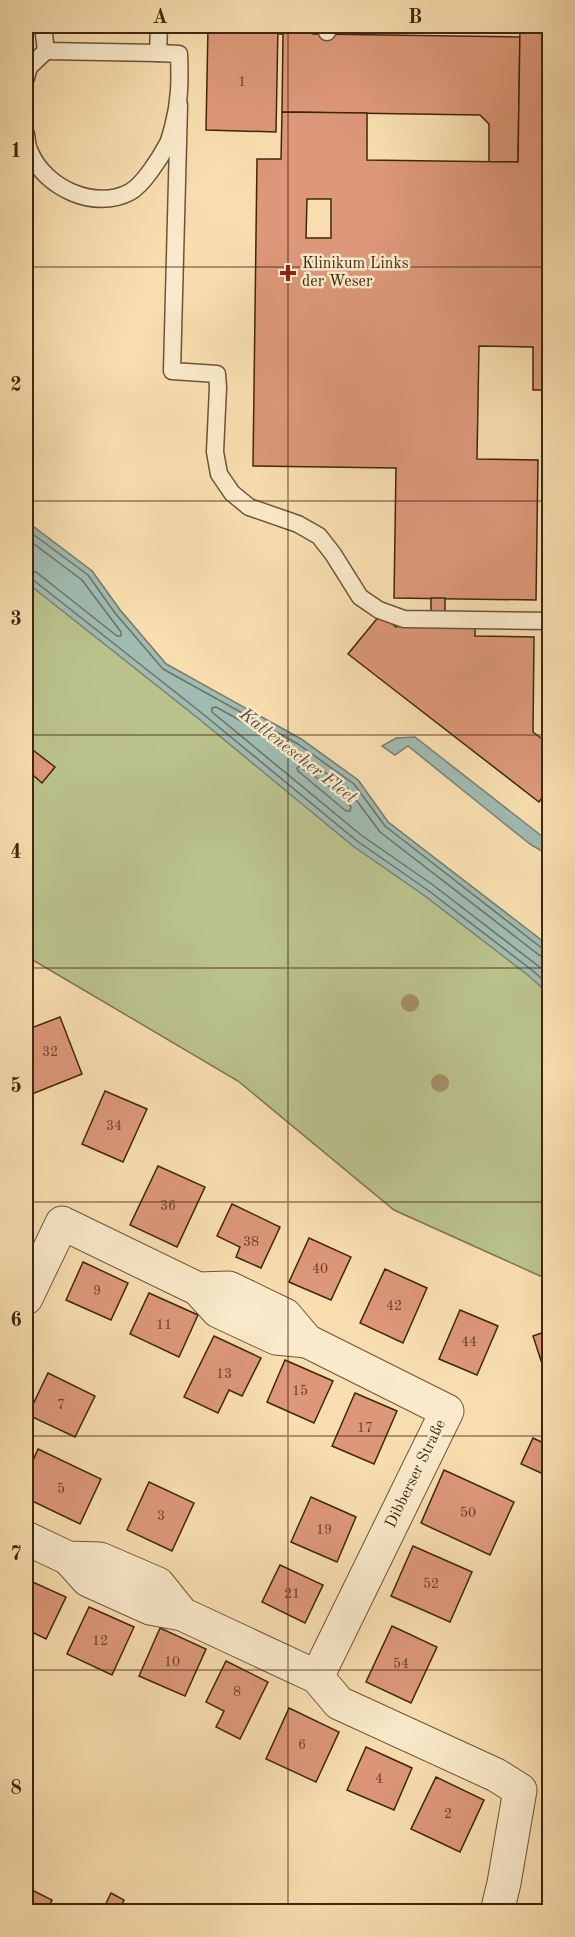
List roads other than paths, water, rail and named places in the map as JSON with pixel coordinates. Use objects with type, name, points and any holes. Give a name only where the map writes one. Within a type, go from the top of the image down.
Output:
[{"type":"street","name":"Dibberser Straße","points":[[26,1298],[62,1223],[198,1289],[229,1288],[257,1301],[285,1315],[307,1341],[447,1411],[317,1677]]},
{"type":"street","points":[[26,1538],[68,1558],[100,1559],[158,1584],[182,1614],[317,1677],[339,1703],[496,1775],[520,1790],[497,1911]]},
{"type":"lane","points":[[43,26],[46,51]]},
{"type":"lane","points":[[158,53],[159,26]]},
{"type":"lane","points":[[26,78],[29,67],[46,51],[180,54],[172,372],[218,374],[215,452],[219,474],[232,493],[249,507],[298,524],[319,536],[360,597],[380,610],[404,619],[549,621]]},
{"type":"lane","points":[[26,134],[30,153],[44,173],[62,189],[87,198],[114,199],[133,191],[148,174],[168,143],[178,105]]},
{"type":"water","name":"Kattenescher Fleet","points":[[26,521],[92,571],[120,610],[166,664],[301,739],[358,780],[388,822],[549,946],[549,994],[425,896],[353,846],[199,719],[26,582]]},
{"type":"water","points":[[415,737],[543,837],[549,837],[549,855],[531,845],[408,746],[395,755],[382,746],[396,738]]},
{"type":"place","name":"Klinikum Links der Weser","points":[[288,273]]}]
